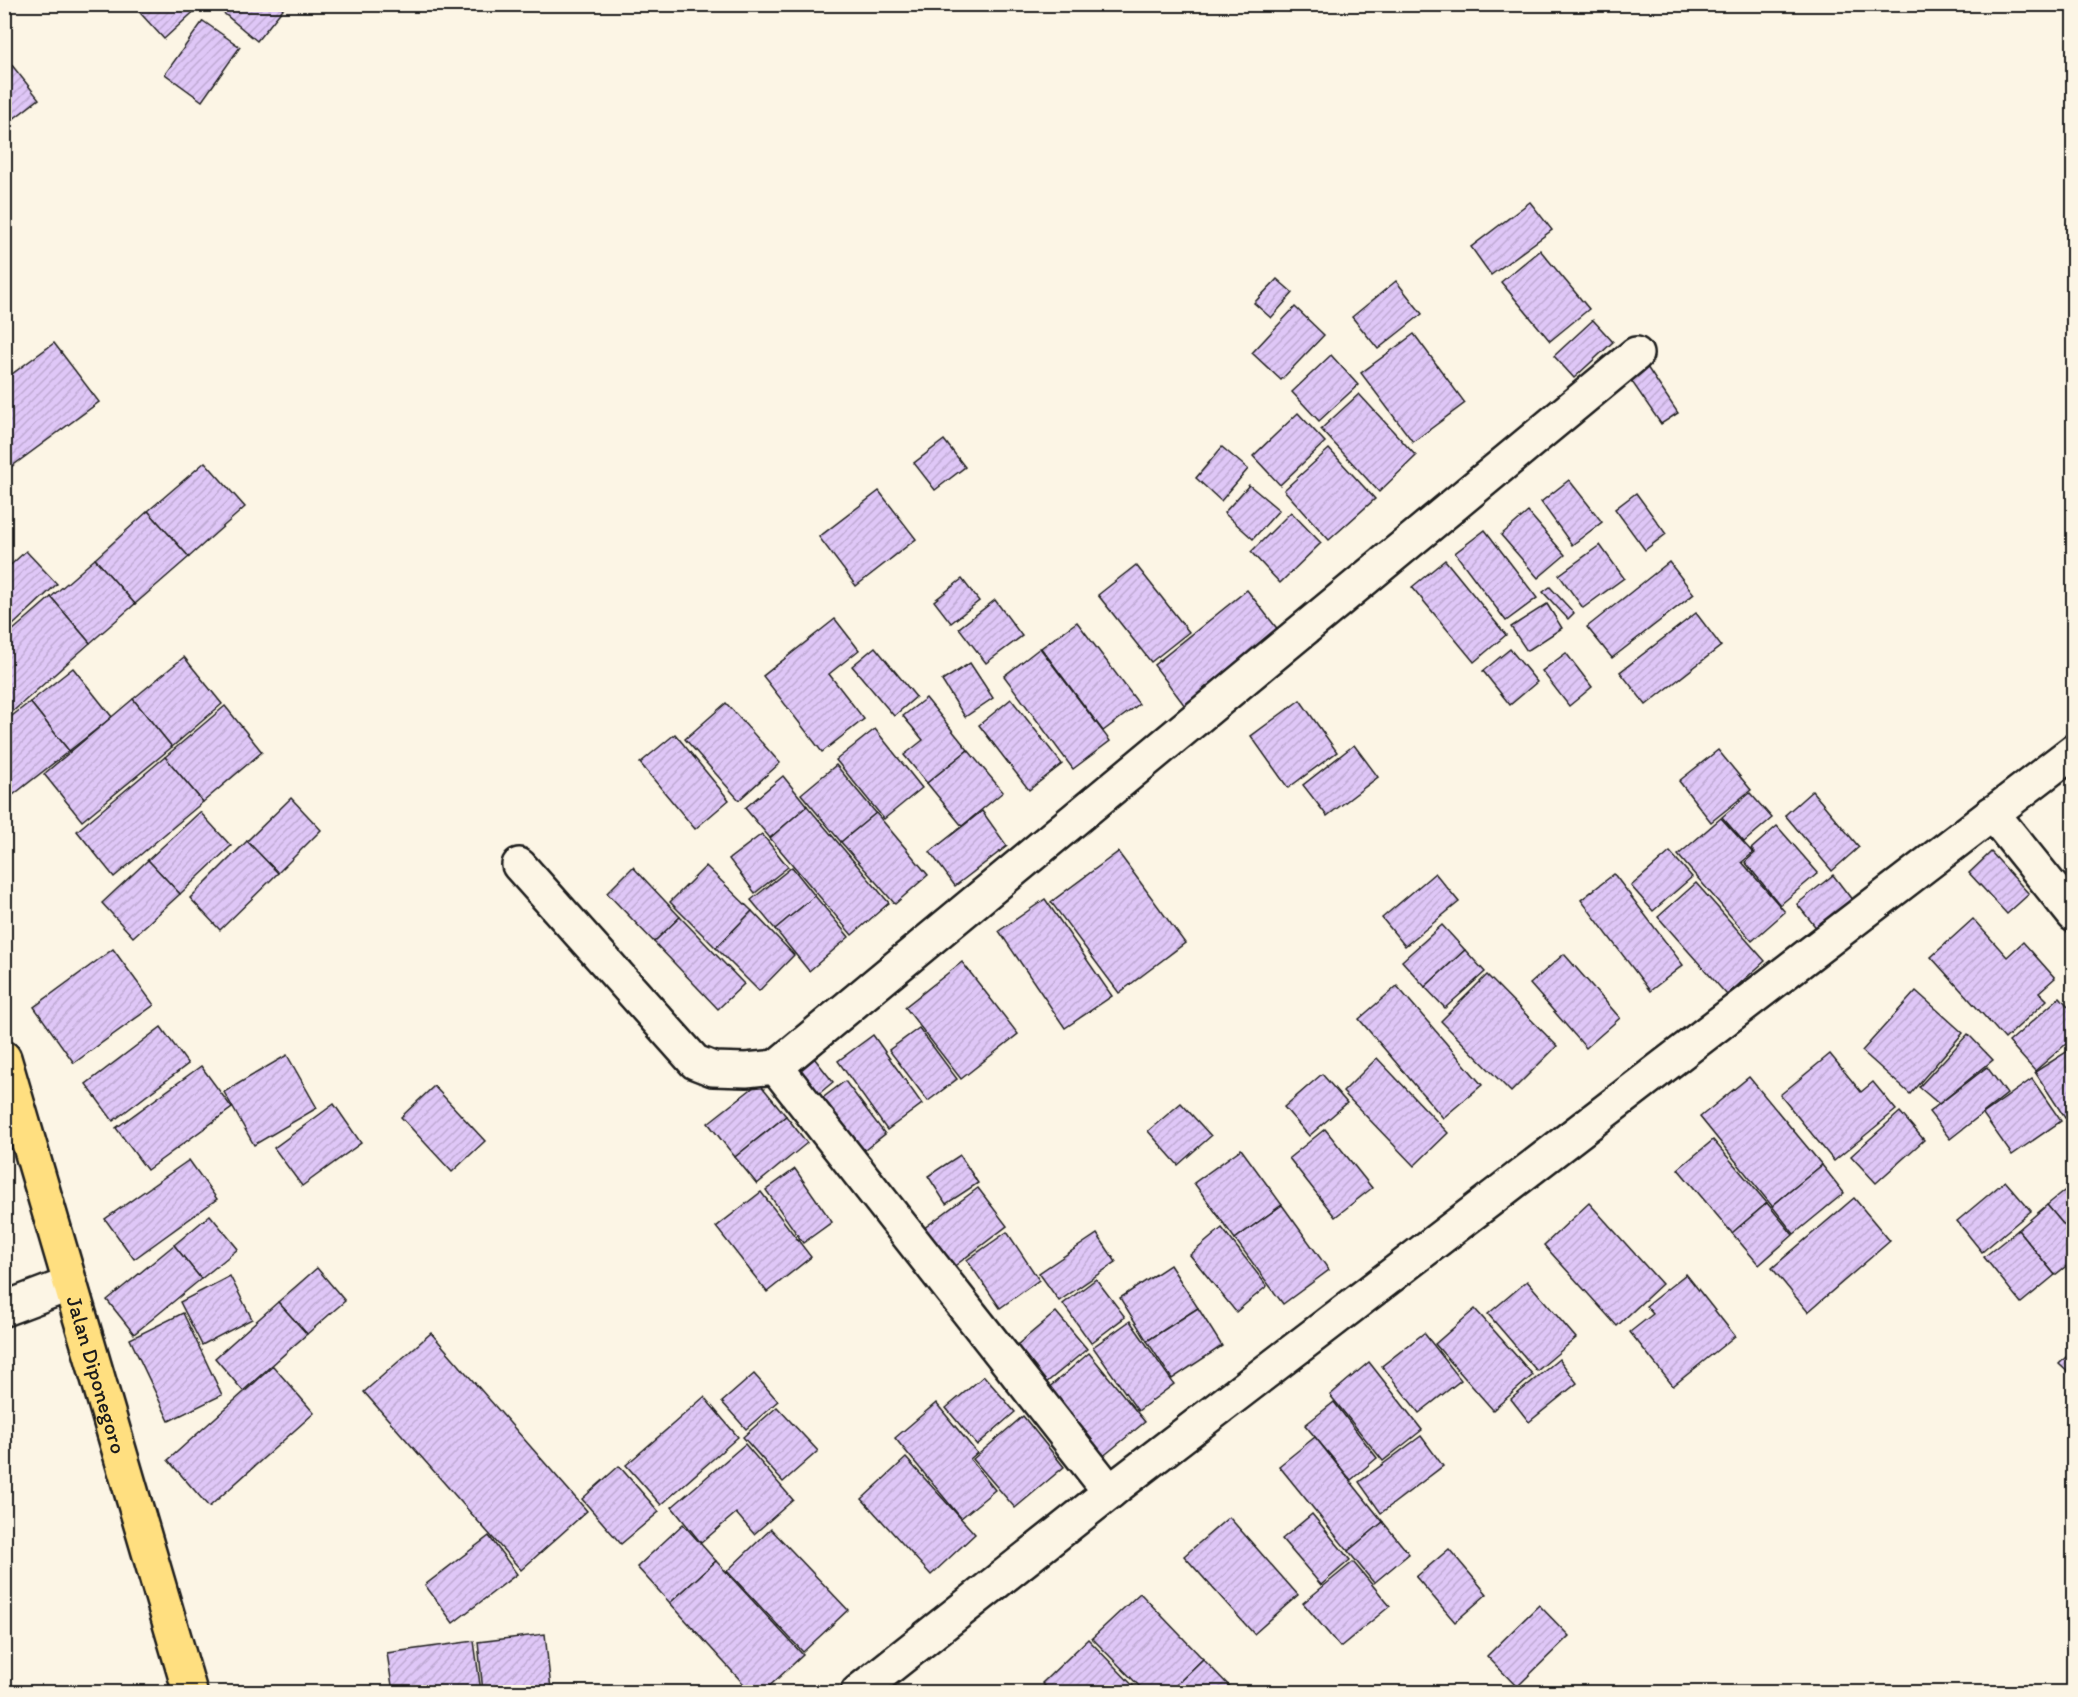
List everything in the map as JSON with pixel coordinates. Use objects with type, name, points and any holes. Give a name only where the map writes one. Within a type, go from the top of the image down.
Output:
[{"type":"main road","name":"Jalan Diponegoro","points":[[4,1058],[190,1692]]},
{"type":"street","points":[[519,865],[695,1062],[713,1069],[746,1070],[776,1067],[1636,354]]},
{"type":"street","points":[[858,1692],[1110,1492],[2073,751]]},
{"type":"street","points":[[1992,813],[2073,915]]},
{"type":"street","points":[[776,1067],[1110,1492]]},
{"type":"street","points":[[4,1309],[70,1284]]},
{"type":"building","points":[[132,4],[202,4],[164,39]]},
{"type":"building","points":[[224,4],[287,4],[257,41],[220,10]]},
{"type":"building","points":[[203,21],[240,47],[202,101],[165,74]]},
{"type":"building","points":[[11,64],[39,99],[4,126],[4,68]]},
{"type":"building","points":[[1530,202],[1552,230],[1491,275],[1471,247]]},
{"type":"building","points":[[1540,250],[1589,309],[1550,341],[1501,282]]},
{"type":"building","points":[[1277,279],[1293,293],[1271,318],[1254,303]]},
{"type":"building","points":[[1396,281],[1422,314],[1378,349],[1352,317]]},
{"type":"building","points":[[1295,307],[1324,335],[1281,380],[1252,353]]},
{"type":"building","points":[[1593,320],[1613,342],[1574,378],[1554,356]]},
{"type":"building","points":[[1414,334],[1465,403],[1413,442],[1361,373]]},
{"type":"building","points":[[54,343],[99,402],[4,472],[4,380]]},
{"type":"building","points":[[1331,355],[1358,385],[1319,421],[1292,392]]},
{"type":"building","points":[[1645,364],[1678,413],[1661,424],[1628,376]]},
{"type":"building","points":[[1359,394],[1416,456],[1379,492],[1321,429]]},
{"type":"building","points":[[1298,413],[1325,442],[1280,485],[1253,456]]},
{"type":"building","points":[[944,440],[965,467],[935,490],[914,463]]},
{"type":"building","points":[[1222,447],[1248,469],[1221,501],[1196,478]]},
{"type":"building","points":[[1329,449],[1375,499],[1329,540],[1284,490]]},
{"type":"building","points":[[205,462],[245,507],[189,557],[148,511]]},
{"type":"building","points":[[1569,480],[1602,522],[1572,545],[1541,502]]},
{"type":"building","points":[[1249,485],[1279,510],[1253,539],[1224,513]]},
{"type":"building","points":[[879,491],[916,539],[856,586],[819,537]]},
{"type":"building","points":[[1636,493],[1666,534],[1645,550],[1615,509]]},
{"type":"building","points":[[148,511],[189,557],[135,604],[95,559]]},
{"type":"building","points":[[1291,512],[1321,543],[1280,583],[1251,552]]},
{"type":"building","points":[[1528,512],[1565,555],[1538,578],[1501,535]]},
{"type":"building","points":[[1485,530],[1537,598],[1506,621],[1455,553]]},
{"type":"building","points":[[1600,545],[1624,578],[1583,608],[1559,575]]},
{"type":"building","points":[[26,551],[57,584],[13,625],[4,617],[4,571]]},
{"type":"building","points":[[95,559],[135,604],[90,643],[51,597]]},
{"type":"building","points":[[1445,560],[1506,635],[1474,662],[1412,587]]},
{"type":"building","points":[[1669,562],[1694,594],[1612,658],[1587,627]]},
{"type":"building","points":[[1136,565],[1189,632],[1151,662],[1098,595]]},
{"type":"building","points":[[962,579],[979,601],[951,623],[934,601]]},
{"type":"building","points":[[1550,587],[1574,613],[1568,619],[1543,592]]},
{"type":"building","points":[[1247,590],[1279,631],[1185,706],[1154,665]]},
{"type":"building","points":[[51,597],[90,643],[11,713],[4,706],[4,638]]},
{"type":"building","points":[[995,600],[1022,636],[986,663],[959,628]]},
{"type":"building","points":[[1547,604],[1562,628],[1527,651],[1511,627]]},
{"type":"building","points":[[1696,613],[1721,646],[1646,705],[1620,672]]},
{"type":"building","points":[[835,619],[859,650],[829,674],[864,719],[822,752],[763,676]]},
{"type":"building","points":[[1077,622],[1139,704],[1103,731],[1041,648]]},
{"type":"building","points":[[875,647],[916,697],[894,716],[852,666]]},
{"type":"building","points":[[1040,648],[1110,741],[1073,769],[1004,676]]},
{"type":"building","points":[[1510,649],[1537,682],[1510,705],[1483,671]]},
{"type":"building","points":[[1566,653],[1592,687],[1569,706],[1542,671]]},
{"type":"building","points":[[184,657],[222,704],[172,747],[133,699]]},
{"type":"building","points":[[970,663],[993,698],[965,717],[942,681]]},
{"type":"building","points":[[73,668],[112,717],[69,751],[30,702]]},
{"type":"building","points":[[926,698],[968,750],[927,783],[904,755],[923,740],[903,716]]},
{"type":"building","points":[[133,699],[172,747],[82,821],[44,774]]},
{"type":"building","points":[[1011,699],[1062,764],[1029,790],[979,725]]},
{"type":"building","points":[[1300,700],[1337,752],[1288,788],[1251,736]]},
{"type":"building","points":[[30,702],[69,751],[4,802],[4,722]]},
{"type":"building","points":[[726,703],[780,763],[739,800],[685,739]]},
{"type":"building","points":[[225,706],[262,752],[203,802],[165,757]]},
{"type":"building","points":[[875,729],[922,788],[884,819],[836,760]]},
{"type":"building","points":[[675,734],[729,800],[695,829],[640,763]]},
{"type":"building","points":[[1354,745],[1378,777],[1327,816],[1303,785]]},
{"type":"building","points":[[968,750],[1003,792],[962,826],[927,783]]},
{"type":"building","points":[[1718,750],[1751,790],[1711,822],[1679,781]]},
{"type":"building","points":[[165,757],[203,802],[114,877],[77,831]]},
{"type":"building","points":[[836,765],[876,813],[841,842],[801,794]]},
{"type":"building","points":[[783,776],[807,806],[770,838],[745,808]]},
{"type":"building","points":[[1812,791],[1859,847],[1832,871],[1785,815]]},
{"type":"building","points":[[1750,793],[1772,818],[1744,842],[1722,817]]},
{"type":"building","points":[[291,798],[321,830],[278,873],[247,841]]},
{"type":"building","points":[[807,806],[889,903],[852,935],[770,838]]},
{"type":"building","points":[[982,811],[1007,846],[955,886],[930,852]]},
{"type":"building","points":[[200,812],[231,846],[180,894],[148,860]]},
{"type":"building","points":[[876,813],[928,875],[895,904],[841,842]]},
{"type":"building","points":[[1721,818],[1753,853],[1742,862],[1785,912],[1752,941],[1678,855]]},
{"type":"building","points":[[1777,826],[1818,873],[1780,905],[1745,862],[1755,853],[1751,849]]},
{"type":"building","points":[[762,834],[788,867],[755,893],[729,859]]},
{"type":"building","points":[[247,841],[278,873],[220,930],[190,898]]},
{"type":"building","points":[[1118,852],[1185,943],[1119,993],[1051,902]]},
{"type":"building","points":[[1670,852],[1692,877],[1653,911],[1631,886]]},
{"type":"building","points":[[1991,852],[2029,894],[2007,914],[1969,873]]},
{"type":"building","points":[[148,860],[180,894],[133,937],[102,903]]},
{"type":"building","points":[[706,866],[752,911],[716,948],[670,902]]},
{"type":"building","points":[[633,867],[680,917],[654,942],[607,893]]},
{"type":"building","points":[[792,867],[815,896],[775,929],[751,900]]},
{"type":"building","points":[[1435,873],[1459,902],[1405,946],[1382,918]]},
{"type":"building","points":[[1614,874],[1683,965],[1650,991],[1581,900]]},
{"type":"building","points":[[1833,875],[1853,901],[1818,930],[1797,904]]},
{"type":"building","points":[[1696,883],[1765,961],[1727,995],[1658,917]]},
{"type":"building","points":[[815,896],[849,937],[809,971],[775,929]]},
{"type":"building","points":[[1045,899],[1112,996],[1065,1028],[999,931]]},
{"type":"building","points":[[752,911],[794,955],[759,991],[716,948]]},
{"type":"building","points":[[680,917],[744,984],[718,1009],[654,942]]},
{"type":"building","points":[[1973,919],[2007,957],[2023,942],[2055,978],[2039,992],[2047,1000],[2005,1039],[1931,957]]},
{"type":"building","points":[[1442,925],[1465,950],[1425,987],[1402,961]]},
{"type":"building","points":[[113,949],[154,1005],[74,1063],[34,1007]]},
{"type":"building","points":[[1465,950],[1485,972],[1445,1008],[1425,987]]},
{"type":"building","points":[[1564,954],[1620,1018],[1586,1048],[1530,984]]},
{"type":"building","points":[[962,962],[1018,1034],[961,1079],[905,1007]]},
{"type":"building","points":[[1487,975],[1557,1046],[1511,1092],[1441,1021]]},
{"type":"building","points":[[1397,986],[1482,1085],[1443,1118],[1359,1019]]},
{"type":"building","points":[[1916,991],[1963,1033],[1910,1094],[1862,1051]]},
{"type":"building","points":[[2060,997],[2074,1013],[2074,1037],[2035,1071],[2009,1042]]},
{"type":"building","points":[[161,1027],[188,1064],[113,1121],[86,1084]]},
{"type":"building","points":[[919,1028],[957,1079],[928,1101],[889,1050]]},
{"type":"building","points":[[1968,1034],[1993,1060],[1939,1104],[1919,1087]]},
{"type":"building","points":[[873,1035],[922,1104],[887,1130],[838,1061]]},
{"type":"building","points":[[2074,1047],[2074,1113],[2065,1118],[2035,1072]]},
{"type":"building","points":[[811,1054],[833,1082],[815,1097],[792,1069]]},
{"type":"building","points":[[1830,1054],[1861,1092],[1873,1082],[1896,1110],[1834,1161],[1780,1095]]},
{"type":"building","points":[[287,1055],[317,1108],[254,1145],[224,1092]]},
{"type":"building","points":[[1377,1058],[1448,1133],[1414,1166],[1343,1092]]},
{"type":"building","points":[[201,1066],[232,1108],[147,1170],[116,1128]]},
{"type":"building","points":[[1987,1067],[2007,1094],[1950,1139],[1929,1112]]},
{"type":"building","points":[[1322,1074],[1347,1103],[1309,1136],[1284,1107]]},
{"type":"building","points":[[1749,1077],[1822,1165],[1772,1206],[1700,1117]]},
{"type":"building","points":[[2032,1079],[2061,1121],[2012,1155],[1983,1114]]},
{"type":"building","points":[[845,1081],[885,1134],[856,1157],[816,1103]]},
{"type":"building","points":[[759,1083],[786,1116],[735,1157],[708,1123]]},
{"type":"building","points":[[434,1086],[485,1141],[452,1172],[401,1117]]},
{"type":"building","points":[[1181,1103],[1211,1136],[1178,1165],[1148,1131]]},
{"type":"building","points":[[334,1104],[361,1143],[302,1186],[274,1148]]},
{"type":"building","points":[[1900,1112],[1924,1140],[1876,1183],[1851,1156]]},
{"type":"building","points":[[786,1116],[807,1143],[757,1184],[735,1157]]},
{"type":"building","points":[[1325,1129],[1372,1188],[1335,1217],[1289,1158]]},
{"type":"building","points":[[1713,1140],[1767,1203],[1732,1233],[1678,1169]]},
{"type":"building","points":[[1241,1149],[1282,1205],[1235,1239],[1194,1183]]},
{"type":"building","points":[[960,1155],[978,1183],[946,1204],[928,1176]]},
{"type":"building","points":[[189,1160],[217,1199],[134,1259],[105,1219]]},
{"type":"building","points":[[1822,1165],[1844,1193],[1794,1234],[1772,1206]]},
{"type":"building","points":[[795,1169],[832,1222],[803,1243],[766,1190]]},
{"type":"building","points":[[2005,1181],[2031,1211],[1982,1252],[1957,1221]]},
{"type":"building","points":[[2074,1183],[2074,1237],[2047,1205]]},
{"type":"building","points":[[978,1188],[1007,1226],[952,1268],[923,1229]]},
{"type":"building","points":[[761,1192],[811,1257],[767,1292],[716,1227]]},
{"type":"building","points":[[1854,1198],[1890,1241],[1808,1312],[1772,1268]]},
{"type":"building","points":[[1589,1203],[1662,1284],[1617,1326],[1544,1245]]},
{"type":"building","points":[[1767,1203],[1793,1235],[1759,1265],[1732,1233]]},
{"type":"building","points":[[1282,1205],[1329,1270],[1283,1304],[1235,1239]]},
{"type":"building","points":[[2047,1205],[2074,1237],[2074,1260],[2055,1275],[2018,1230]]},
{"type":"building","points":[[210,1215],[238,1249],[201,1279],[174,1245]]},
{"type":"building","points":[[1222,1228],[1267,1286],[1236,1312],[1190,1255]]},
{"type":"building","points":[[2018,1230],[2055,1275],[2021,1303],[1984,1257]]},
{"type":"building","points":[[1007,1232],[1039,1280],[1000,1308],[967,1260]]},
{"type":"building","points":[[1097,1234],[1116,1262],[1059,1301],[1039,1273]]},
{"type":"building","points":[[174,1245],[201,1279],[134,1334],[107,1300]]},
{"type":"building","points":[[1170,1265],[1198,1308],[1147,1341],[1120,1298]]},
{"type":"building","points":[[317,1268],[345,1301],[307,1334],[278,1302]]},
{"type":"building","points":[[1686,1274],[1735,1336],[1673,1386],[1630,1332],[1653,1314],[1646,1306]]},
{"type":"building","points":[[230,1276],[252,1319],[202,1345],[180,1302]]},
{"type":"building","points":[[1096,1279],[1125,1317],[1091,1343],[1063,1304]]},
{"type":"building","points":[[1527,1281],[1576,1338],[1537,1371],[1488,1314]]},
{"type":"building","points":[[278,1302],[307,1334],[243,1391],[215,1358]]},
{"type":"building","points":[[1198,1308],[1222,1346],[1172,1379],[1147,1341]]},
{"type":"building","points":[[1475,1309],[1533,1375],[1493,1410],[1435,1344]]},
{"type":"building","points":[[1056,1312],[1087,1349],[1040,1388],[1010,1351]]},
{"type":"building","points":[[183,1313],[222,1395],[169,1421],[130,1339]]},
{"type":"building","points":[[1130,1321],[1174,1384],[1138,1411],[1093,1347]]},
{"type":"building","points":[[431,1333],[587,1511],[521,1570],[364,1392]]},
{"type":"building","points":[[1424,1333],[1461,1380],[1419,1413],[1382,1366]]},
{"type":"building","points":[[2074,1349],[2074,1378],[2059,1364]]},
{"type":"building","points":[[1089,1353],[1145,1422],[1101,1458],[1046,1390]]},
{"type":"building","points":[[1559,1359],[1577,1383],[1529,1422],[1511,1399]]},
{"type":"building","points":[[1369,1362],[1422,1430],[1383,1461],[1330,1395]]},
{"type":"building","points":[[273,1366],[314,1413],[209,1507],[168,1460]]},
{"type":"building","points":[[754,1374],[778,1401],[746,1429],[722,1402]]},
{"type":"building","points":[[984,1376],[1015,1412],[977,1445],[946,1408]]},
{"type":"building","points":[[704,1397],[738,1437],[661,1505],[626,1465]]},
{"type":"building","points":[[1334,1402],[1377,1458],[1351,1480],[1305,1425]]},
{"type":"building","points":[[936,1403],[977,1453],[970,1459],[995,1490],[961,1518],[895,1438]]},
{"type":"building","points":[[777,1407],[818,1451],[783,1482],[743,1437]]},
{"type":"building","points":[[1023,1416],[1064,1467],[1015,1508],[973,1459]]},
{"type":"building","points":[[1421,1436],[1443,1466],[1381,1513],[1359,1482]]},
{"type":"building","points":[[1315,1437],[1383,1522],[1348,1551],[1279,1466]]},
{"type":"building","points":[[745,1444],[793,1500],[754,1534],[736,1513],[701,1543],[672,1507]]},
{"type":"building","points":[[906,1458],[975,1534],[931,1575],[862,1499]]},
{"type":"building","points":[[619,1466],[659,1512],[621,1544],[582,1499]]},
{"type":"building","points":[[1312,1514],[1350,1560],[1321,1585],[1282,1539]]},
{"type":"building","points":[[1229,1517],[1298,1595],[1254,1634],[1184,1556]]},
{"type":"building","points":[[1383,1522],[1409,1554],[1374,1583],[1348,1551]]},
{"type":"building","points":[[683,1524],[716,1561],[670,1603],[637,1567]]},
{"type":"building","points":[[771,1529],[848,1610],[803,1652],[727,1571]]},
{"type":"building","points":[[489,1536],[517,1574],[453,1623],[425,1585]]},
{"type":"building","points":[[1449,1549],[1487,1594],[1455,1622],[1416,1577]]},
{"type":"building","points":[[716,1561],[803,1655],[763,1692],[751,1692],[670,1603]]},
{"type":"building","points":[[1353,1562],[1390,1606],[1340,1647],[1303,1603]]},
{"type":"building","points":[[1140,1593],[1203,1659],[1169,1692],[1145,1692],[1092,1638]]},
{"type":"building","points":[[1539,1605],[1569,1636],[1517,1687],[1487,1656]]},
{"type":"building","points":[[545,1634],[551,1689],[483,1692],[478,1642]]},
{"type":"building","points":[[1088,1639],[1139,1692],[1051,1692],[1042,1683]]},
{"type":"building","points":[[474,1641],[481,1692],[393,1692],[387,1653]]},
{"type":"building","points":[[1203,1659],[1235,1692],[1169,1692]]},
{"type":"building","points":[[551,1689],[552,1692],[520,1692]]}]
